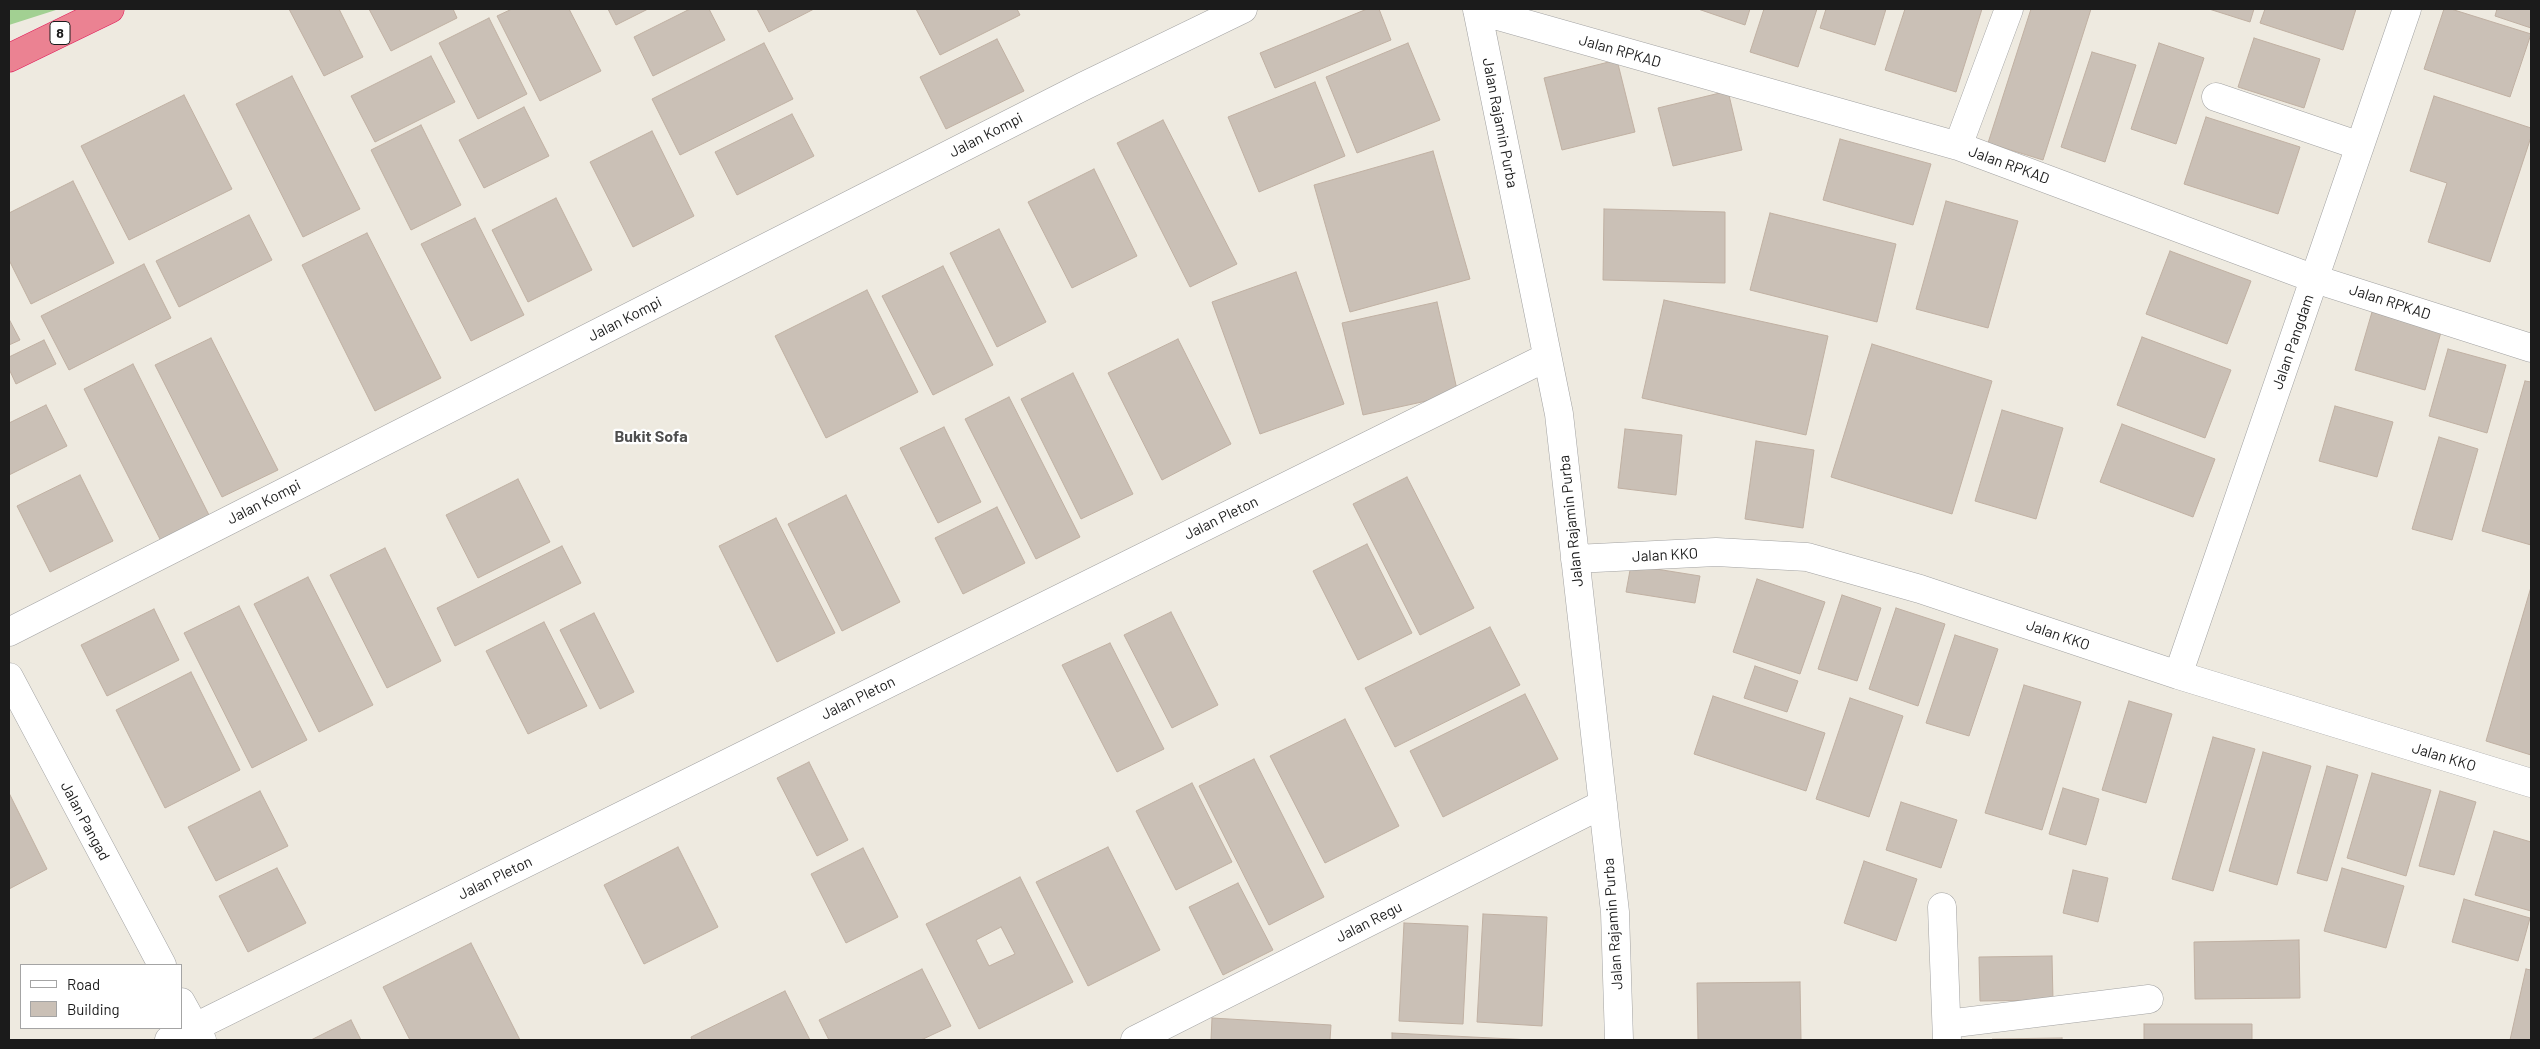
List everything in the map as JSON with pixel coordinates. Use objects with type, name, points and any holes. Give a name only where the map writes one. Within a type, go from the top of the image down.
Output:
[{"type":"highway","name":"8","points":[[9,58],[110,9]]},
{"type":"street","name":"Jalan Kompi","points":[[9,632],[1058,99],[1244,9]]},
{"type":"street","name":"Jalan RPKAD","points":[[1477,9],[1958,146],[2315,278],[2531,348]]},
{"type":"street","name":"Jalan Rajamin Purba","points":[[1477,9],[1559,414],[1615,912],[1619,1040]]},
{"type":"street","points":[[1958,146],[2009,9]]},
{"type":"street","name":"Jalan Pangdam","points":[[2178,676],[2407,9]]},
{"type":"street","points":[[2216,97],[2360,146]]},
{"type":"street","name":"Jalan Pleton","points":[[169,1040],[198,1034],[1547,357]]},
{"type":"street","name":"Jalan KKO","points":[[1575,559],[1716,552],[1807,556],[1920,589],[2178,676],[2531,783]]},
{"type":"street","name":"Jalan Pangad","points":[[9,677],[161,964]]},
{"type":"street","name":"Jalan Regu","points":[[1144,1038],[1603,804]]},
{"type":"street","points":[[1942,907],[1947,1032],[2149,999]]},
{"type":"street","points":[[182,1004],[198,1034]]},
{"type":"green space","points":[[9,9],[59,9],[9,25]]},
{"type":"building","points":[[289,9],[339,9],[363,57],[324,76]]},
{"type":"building","points":[[369,9],[453,9],[457,18],[391,51]]},
{"type":"building","points":[[512,9],[569,9],[601,71],[540,101],[497,16]]},
{"type":"building","points":[[608,9],[648,9],[616,25]]},
{"type":"building","points":[[690,9],[709,9],[725,40],[653,76],[634,37]]},
{"type":"building","points":[[757,9],[814,9],[769,32]]},
{"type":"building","points":[[916,9],[1017,9],[1020,15],[940,55]]},
{"type":"building","points":[[1367,9],[1379,9],[1391,40],[1275,88],[1260,53]]},
{"type":"building","points":[[1698,9],[1750,9],[1745,25]]},
{"type":"building","points":[[1764,9],[1817,9],[1798,67],[1750,52]]},
{"type":"building","points":[[1826,9],[1886,9],[1875,45],[1820,28]]},
{"type":"building","points":[[1905,9],[1982,9],[1956,92],[1885,70]]},
{"type":"building","points":[[2031,9],[2091,9],[2043,160],[1988,143]]},
{"type":"building","points":[[2209,9],[2254,9],[2250,22]]},
{"type":"building","points":[[2265,9],[2356,9],[2343,50],[2260,23]]},
{"type":"building","points":[[2444,9],[2451,9],[2531,34],[2510,97],[2424,69]]},
{"type":"building","points":[[2497,9],[2531,9],[2531,28],[2495,16]]},
{"type":"building","points":[[489,18],[527,94],[478,119],[439,43]]},
{"type":"building","points":[[2254,38],[2320,59],[2304,108],[2238,87]]},
{"type":"building","points":[[997,39],[1024,91],[946,129],[920,77]]},
{"type":"building","points":[[764,43],[793,99],[680,155],[652,99]]},
{"type":"building","points":[[1408,43],[1440,120],[1357,153],[1326,77]]},
{"type":"building","points":[[2159,43],[2204,58],[2176,144],[2131,129]]},
{"type":"building","points":[[2092,52],[2136,65],[2105,162],[2061,147]]},
{"type":"building","points":[[431,56],[455,102],[375,142],[351,96]]},
{"type":"building","points":[[1617,60],[1635,132],[1562,150],[1544,78]]},
{"type":"building","points":[[292,76],[360,209],[303,237],[236,104]]},
{"type":"building","points":[[1315,82],[1345,156],[1259,192],[1228,117]]},
{"type":"building","points":[[1728,91],[1742,150],[1673,166],[1658,108]]},
{"type":"building","points":[[184,95],[232,189],[129,240],[81,146]]},
{"type":"building","points":[[2434,96],[2531,128],[2531,137],[2490,262],[2428,242],[2447,183],[2410,171]]},
{"type":"building","points":[[524,107],[549,156],[484,188],[459,140]]},
{"type":"building","points":[[792,114],[814,156],[737,195],[715,152]]},
{"type":"building","points":[[2206,117],[2300,147],[2278,214],[2184,184]]},
{"type":"building","points":[[1163,120],[1237,264],[1190,287],[1117,143]]},
{"type":"building","points":[[421,125],[461,205],[411,230],[371,150]]},
{"type":"building","points":[[652,131],[694,216],[633,247],[590,162]]},
{"type":"building","points":[[1840,139],[1931,164],[1913,225],[1823,200]]},
{"type":"building","points":[[1433,151],[1470,279],[1350,312],[1314,185]]},
{"type":"building","points":[[1094,169],[1137,256],[1072,288],[1028,202]]},
{"type":"building","points":[[73,181],[114,263],[31,304],[9,260],[9,213]]},
{"type":"building","points":[[556,198],[592,270],[528,302],[492,230]]},
{"type":"building","points":[[1946,201],[2018,221],[1988,328],[1916,309]]},
{"type":"building","points":[[1604,209],[1725,212],[1725,283],[1603,280]]},
{"type":"building","points":[[1770,213],[1896,244],[1877,322],[1750,290]]},
{"type":"building","points":[[249,215],[272,260],[179,307],[156,261]]},
{"type":"building","points":[[475,218],[524,315],[471,341],[421,244]]},
{"type":"building","points":[[999,229],[1046,322],[997,347],[950,253]]},
{"type":"building","points":[[367,233],[441,378],[375,411],[302,265]]},
{"type":"building","points":[[2170,251],[2251,281],[2227,344],[2146,314]]},
{"type":"building","points":[[144,264],[171,318],[69,370],[41,316]]},
{"type":"building","points":[[943,266],[993,365],[933,395],[882,296]]},
{"type":"building","points":[[1296,272],[1344,404],[1260,434],[1212,302]]},
{"type":"building","points":[[867,290],[918,392],[826,438],[775,336]]},
{"type":"building","points":[[1664,300],[1828,336],[1806,435],[1642,398]]},
{"type":"building","points":[[1437,302],[1458,394],[1363,415],[1342,323]]},
{"type":"building","points":[[2372,312],[2441,332],[2425,390],[2355,370]]},
{"type":"building","points":[[9,319],[20,340],[9,345]]},
{"type":"building","points":[[2142,337],[2231,370],[2205,438],[2117,405]]},
{"type":"building","points":[[211,338],[278,470],[222,497],[155,365]]},
{"type":"building","points":[[1178,339],[1231,444],[1162,480],[1108,373]]},
{"type":"building","points":[[44,340],[56,364],[16,384],[9,369],[9,357]]},
{"type":"building","points":[[1872,344],[1992,381],[1952,514],[1831,477]]},
{"type":"building","points":[[2448,349],[2506,365],[2487,433],[2429,416]]},
{"type":"building","points":[[133,364],[211,519],[162,543],[84,389]]},
{"type":"building","points":[[1073,373],[1133,494],[1081,519],[1021,399]]},
{"type":"building","points":[[2525,381],[2531,382],[2531,545],[2482,531]]},
{"type":"building","points":[[1009,397],[1080,537],[1036,559],[965,419]]},
{"type":"building","points":[[46,405],[67,446],[9,475],[9,423]]},
{"type":"building","points":[[2335,406],[2393,422],[2377,477],[2319,461]]},
{"type":"building","points":[[2002,410],[2063,428],[2036,519],[1975,501]]},
{"type":"building","points":[[2122,424],[2215,459],[2193,517],[2100,482]]},
{"type":"building","points":[[944,427],[981,502],[938,523],[900,448]]},
{"type":"building","points":[[1625,429],[1682,435],[1676,495],[1618,488]]},
{"type":"building","points":[[2439,437],[2478,449],[2452,540],[2412,529]]},
{"type":"building","points":[[1756,441],[1814,450],[1803,528],[1745,519]]},
{"type":"building","points":[[80,475],[113,541],[50,572],[17,506]]},
{"type":"building","points":[[1407,477],[1474,608],[1420,635],[1353,504]]},
{"type":"building","points":[[518,479],[550,542],[478,578],[446,515]]},
{"type":"building","points":[[846,495],[900,602],[842,631],[788,524]]},
{"type":"building","points":[[997,507],[1025,563],[963,594],[935,538]]},
{"type":"building","points":[[776,518],[835,633],[777,662],[719,546]]},
{"type":"building","points":[[1367,544],[1412,633],[1358,660],[1313,571]]},
{"type":"building","points":[[562,546],[581,583],[455,646],[437,608]]},
{"type":"building","points":[[385,548],[441,661],[387,688],[330,575]]},
{"type":"building","points":[[1631,565],[1700,576],[1695,603],[1626,592]]},
{"type":"building","points":[[308,577],[373,705],[319,732],[254,604]]},
{"type":"building","points":[[1757,579],[1825,602],[1800,674],[1733,652]]},
{"type":"building","points":[[2531,587],[2531,755],[2486,741]]},
{"type":"building","points":[[1842,595],[1881,608],[1857,681],[1818,669]]},
{"type":"building","points":[[239,606],[307,740],[252,768],[184,633]]},
{"type":"building","points":[[1896,608],[1945,624],[1918,706],[1869,689]]},
{"type":"building","points":[[154,609],[179,660],[107,696],[81,645]]},
{"type":"building","points":[[1171,612],[1218,705],[1172,728],[1124,635]]},
{"type":"building","points":[[594,613],[634,692],[600,709],[560,630]]},
{"type":"building","points":[[544,622],[587,706],[528,734],[486,651]]},
{"type":"building","points":[[1490,627],[1520,685],[1395,747],[1365,688]]},
{"type":"building","points":[[1955,635],[1998,649],[1969,736],[1926,723]]},
{"type":"building","points":[[1110,643],[1164,749],[1117,772],[1062,665]]},
{"type":"building","points":[[1755,666],[1798,681],[1787,712],[1744,698]]},
{"type":"building","points":[[191,672],[240,770],[165,808],[116,710]]},
{"type":"building","points":[[2024,685],[2081,702],[2042,830],[1985,813]]},
{"type":"building","points":[[1525,694],[1558,759],[1443,817],[1410,751]]},
{"type":"building","points":[[1713,696],[1825,733],[1806,791],[1694,754]]},
{"type":"building","points":[[1850,698],[1903,716],[1869,817],[1816,799]]},
{"type":"building","points":[[2129,701],[2172,714],[2146,803],[2102,790]]},
{"type":"building","points":[[1345,719],[1399,826],[1325,863],[1270,756]]},
{"type":"building","points":[[2213,737],[2255,749],[2213,891],[2172,879]]},
{"type":"building","points":[[2263,752],[2311,766],[2277,885],[2229,871]]},
{"type":"building","points":[[1254,759],[1324,897],[1269,925],[1199,786]]},
{"type":"building","points":[[809,762],[848,840],[817,856],[777,778]]},
{"type":"building","points":[[2327,766],[2358,775],[2327,881],[2297,873]]},
{"type":"building","points":[[2372,773],[2431,790],[2406,876],[2347,858]]},
{"type":"building","points":[[1192,783],[1232,862],[1176,890],[1136,811]]},
{"type":"building","points":[[2063,788],[2099,799],[2086,845],[2049,834]]},
{"type":"building","points":[[260,791],[288,846],[216,881],[188,827]]},
{"type":"building","points":[[2440,791],[2476,802],[2454,875],[2419,866]]},
{"type":"building","points":[[9,793],[47,869],[9,889]]},
{"type":"building","points":[[1901,802],[1957,820],[1941,868],[1886,850]]},
{"type":"building","points":[[2494,831],[2531,842],[2531,911],[2475,895]]},
{"type":"building","points":[[678,847],[718,927],[644,964],[604,885]]},
{"type":"building","points":[[1108,847],[1160,950],[1088,986],[1036,882]]},
{"type":"building","points":[[863,848],[898,917],[846,943],[811,874]]},
{"type":"building","points":[[1864,861],[1917,879],[1896,941],[1844,923]]},
{"type":"building","points":[[277,868],[306,923],[248,952],[219,896]]},
{"type":"building","points":[[2342,868],[2404,886],[2386,948],[2324,931]]},
{"type":"building","points":[[2073,870],[2108,878],[2098,922],[2063,913]]},
{"type":"building","points":[[1020,877],[1073,982],[979,1029],[926,924]],"holes":[[[1001,927],[1015,954],[989,966],[976,940]]]},
{"type":"building","points":[[1238,883],[1273,950],[1223,975],[1189,907]]},
{"type":"building","points":[[2464,899],[2530,918],[2518,961],[2452,942]]},
{"type":"building","points":[[1483,914],[1547,917],[1542,1026],[1477,1022]]},
{"type":"building","points":[[1404,923],[1468,926],[1463,1024],[1399,1021]]},
{"type":"building","points":[[2299,940],[2300,998],[2195,999],[2194,942]]},
{"type":"building","points":[[471,943],[520,1040],[410,1040],[383,987]]},
{"type":"building","points":[[2052,956],[2053,1000],[1980,1001],[1979,957]]},
{"type":"building","points":[[922,969],[951,1026],[921,1040],[829,1040],[819,1020]]},
{"type":"building","points":[[2526,969],[2531,970],[2531,1040],[2510,1040]]},
{"type":"building","points":[[1800,982],[1801,1040],[1698,1040],[1697,983]]},
{"type":"building","points":[[785,991],[810,1040],[692,1040],[691,1037]]},
{"type":"building","points":[[1212,1018],[1331,1025],[1330,1040],[1211,1040]]},
{"type":"building","points":[[351,1020],[361,1040],[311,1040]]},
{"type":"building","points":[[2144,1024],[2252,1024],[2252,1040],[2144,1040]]},
{"type":"building","points":[[1392,1033],[1532,1040],[1392,1040]]},
{"type":"building","points":[[2062,1038],[2062,1040],[1992,1040],[1992,1039]]},
{"type":"district","name":"Bukit Sofa","points":[[651,437]]}]
